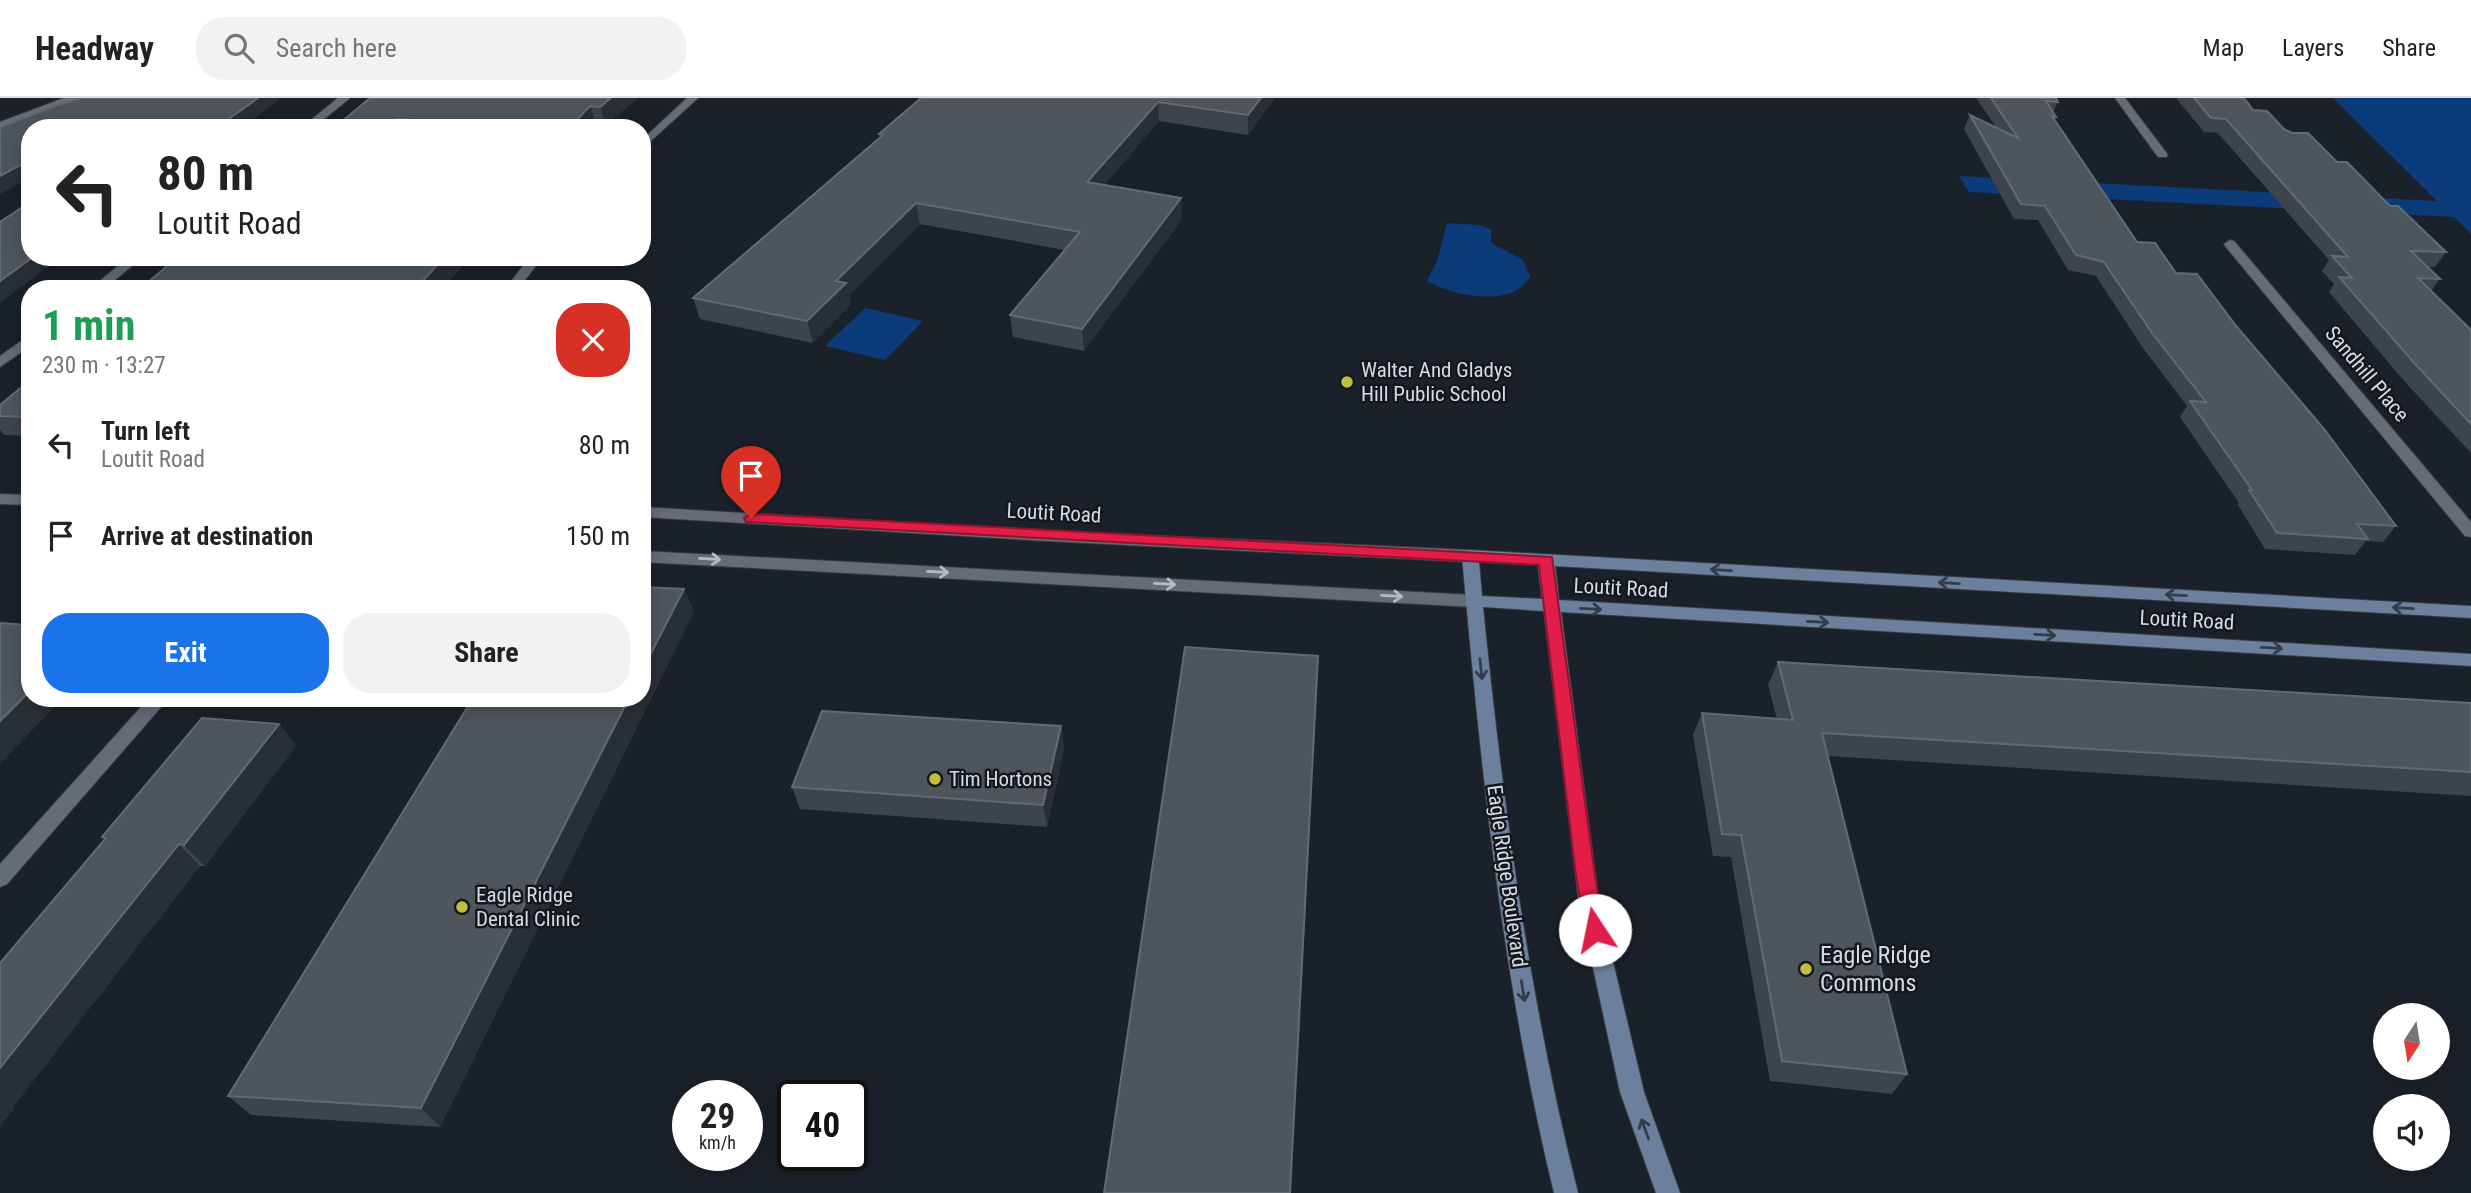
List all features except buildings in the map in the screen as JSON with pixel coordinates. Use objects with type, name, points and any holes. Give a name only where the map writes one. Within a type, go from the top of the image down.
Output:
[{"type":"street","points":[[0,126],[74,98]]},
{"type":"street","points":[[318,119],[345,98]]},
{"type":"street","points":[[651,138],[693,98]]},
{"type":"street","points":[[2120,98],[2162,155]]},
{"type":"street","name":"Sandhill Place","points":[[2230,244],[2471,532]]},
{"type":"street","points":[[108,280],[125,266]]},
{"type":"street","points":[[518,280],[530,266]]},
{"type":"street","points":[[0,363],[21,347]]},
{"type":"street","points":[[0,499],[21,500]]},
{"type":"street","name":"Loutit Road","points":[[651,513],[2471,612]]},
{"type":"street","name":"Loutit Road","points":[[651,556],[1474,601],[2471,660]]},
{"type":"street","name":"Eagle Ridge Boulevard","points":[[1470,556],[1499,845],[1542,1102],[1566,1193]]},
{"type":"street","points":[[1546,560],[1589,902],[1632,1092],[1668,1193]]},
{"type":"street","points":[[0,878],[152,707]]},
{"type":"shaded area","points":[[2333,98],[2471,98],[2471,234],[2454,217],[1969,192],[1959,176],[2437,201]]},
{"type":"shaded area","points":[[1447,223],[1479,225],[1491,230],[1491,243],[1522,259],[1530,276],[1522,286],[1511,293],[1497,296],[1467,295],[1427,281],[1437,261]]},
{"type":"shaded area","points":[[865,308],[923,321],[885,360],[825,346]]},
{"type":"place","name":"Walter And Gladys Hill Public School","points":[[1347,382]]},
{"type":"place","name":"Tim Hortons","points":[[935,779]]},
{"type":"place","name":"Eagle Ridge Dental Clinic","points":[[462,907]]},
{"type":"place","name":"Eagle Ridge Commons","points":[[1806,969]]},
{"type":"route","points":[[751,518],[1047,536],[1546,560],[1589,902],[1595,930]]}]
